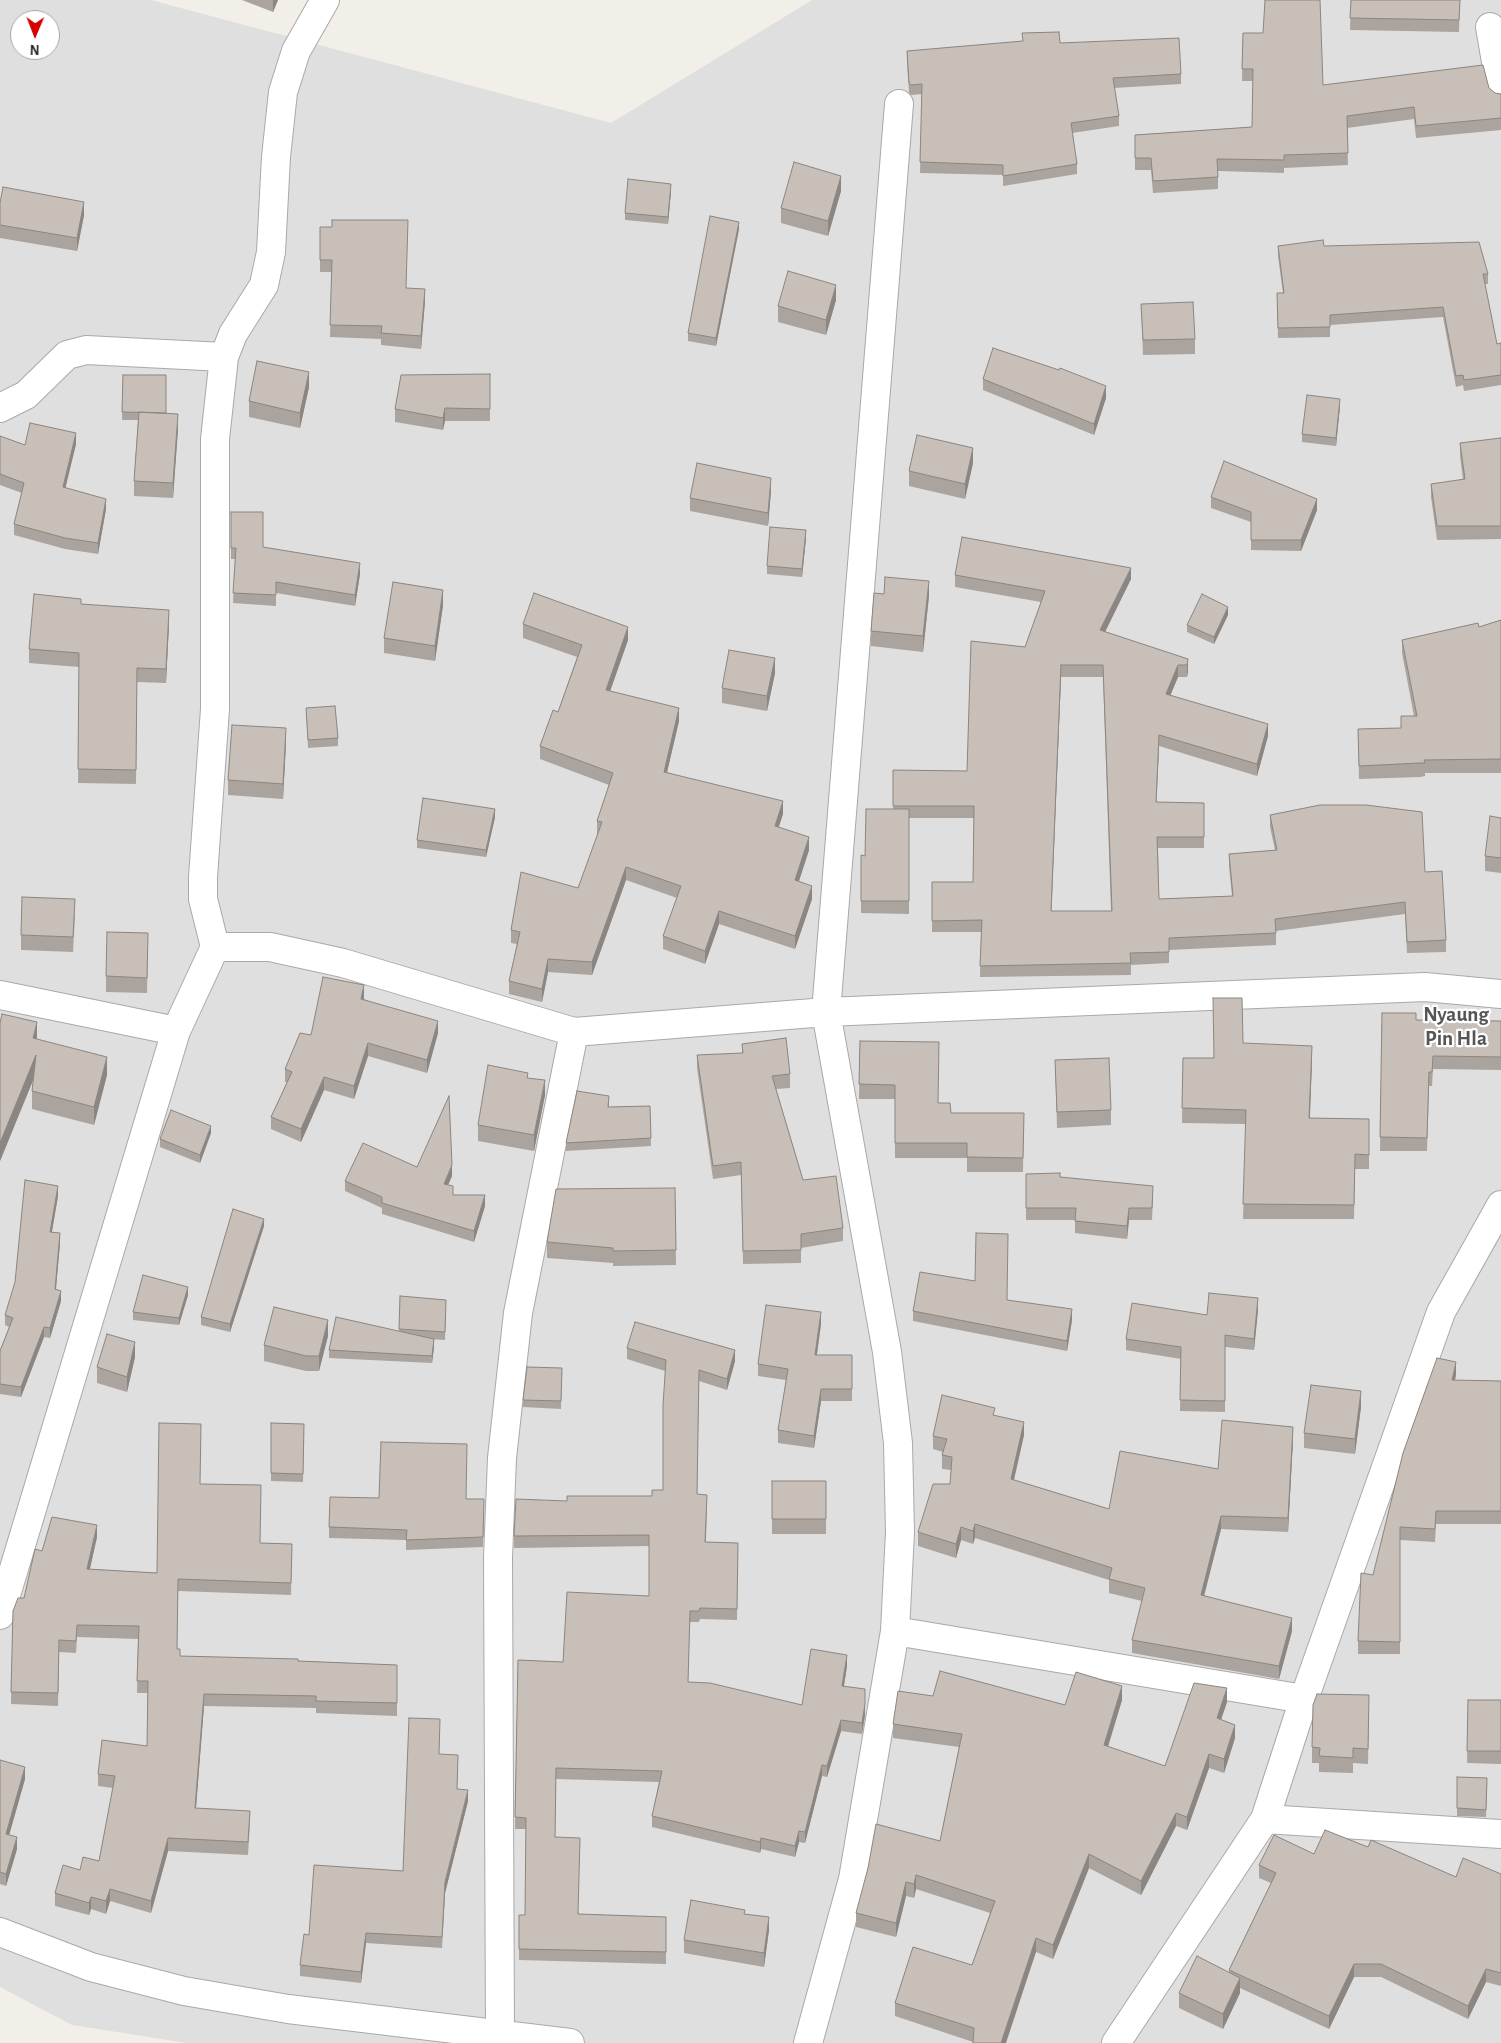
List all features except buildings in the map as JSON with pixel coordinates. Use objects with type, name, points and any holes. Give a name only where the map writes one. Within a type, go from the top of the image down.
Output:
[{"type":"street","points":[[0,1615],[176,1031],[215,947],[203,899],[202,878],[215,709],[215,439],[224,357],[233,334],[264,284],[271,252],[276,157],[283,92],[296,51],[325,0]]},
{"type":"street","points":[[1490,27],[1501,91]]},
{"type":"street","points":[[808,2043],[853,1879],[895,1631],[900,1532],[898,1443],[887,1352],[826,1012],[899,104]]},
{"type":"street","points":[[0,408],[26,395],[67,355],[86,350],[224,357]]},
{"type":"street","points":[[215,947],[270,947],[343,963],[574,1032],[826,1012],[1425,987],[1501,994]]},
{"type":"street","points":[[0,995],[176,1031]]},
{"type":"street","points":[[500,2036],[498,1556],[502,1458],[518,1313],[574,1032]]},
{"type":"street","points":[[1116,2043],[1265,1819],[1304,1698],[1441,1312],[1501,1205]]},
{"type":"street","points":[[895,1631],[1304,1698]]},
{"type":"street","points":[[1265,1819],[1501,1834]]},
{"type":"street","points":[[0,1932],[91,1967],[184,1991],[288,2009],[570,2043]]},
{"type":"shaded area","points":[[0,0],[151,0],[611,123],[812,0],[1501,0],[1501,2043],[187,2043],[72,2025],[0,1987]]},
{"type":"district","name":"Nyaung Pin Hla","points":[[1456,1027]]}]
